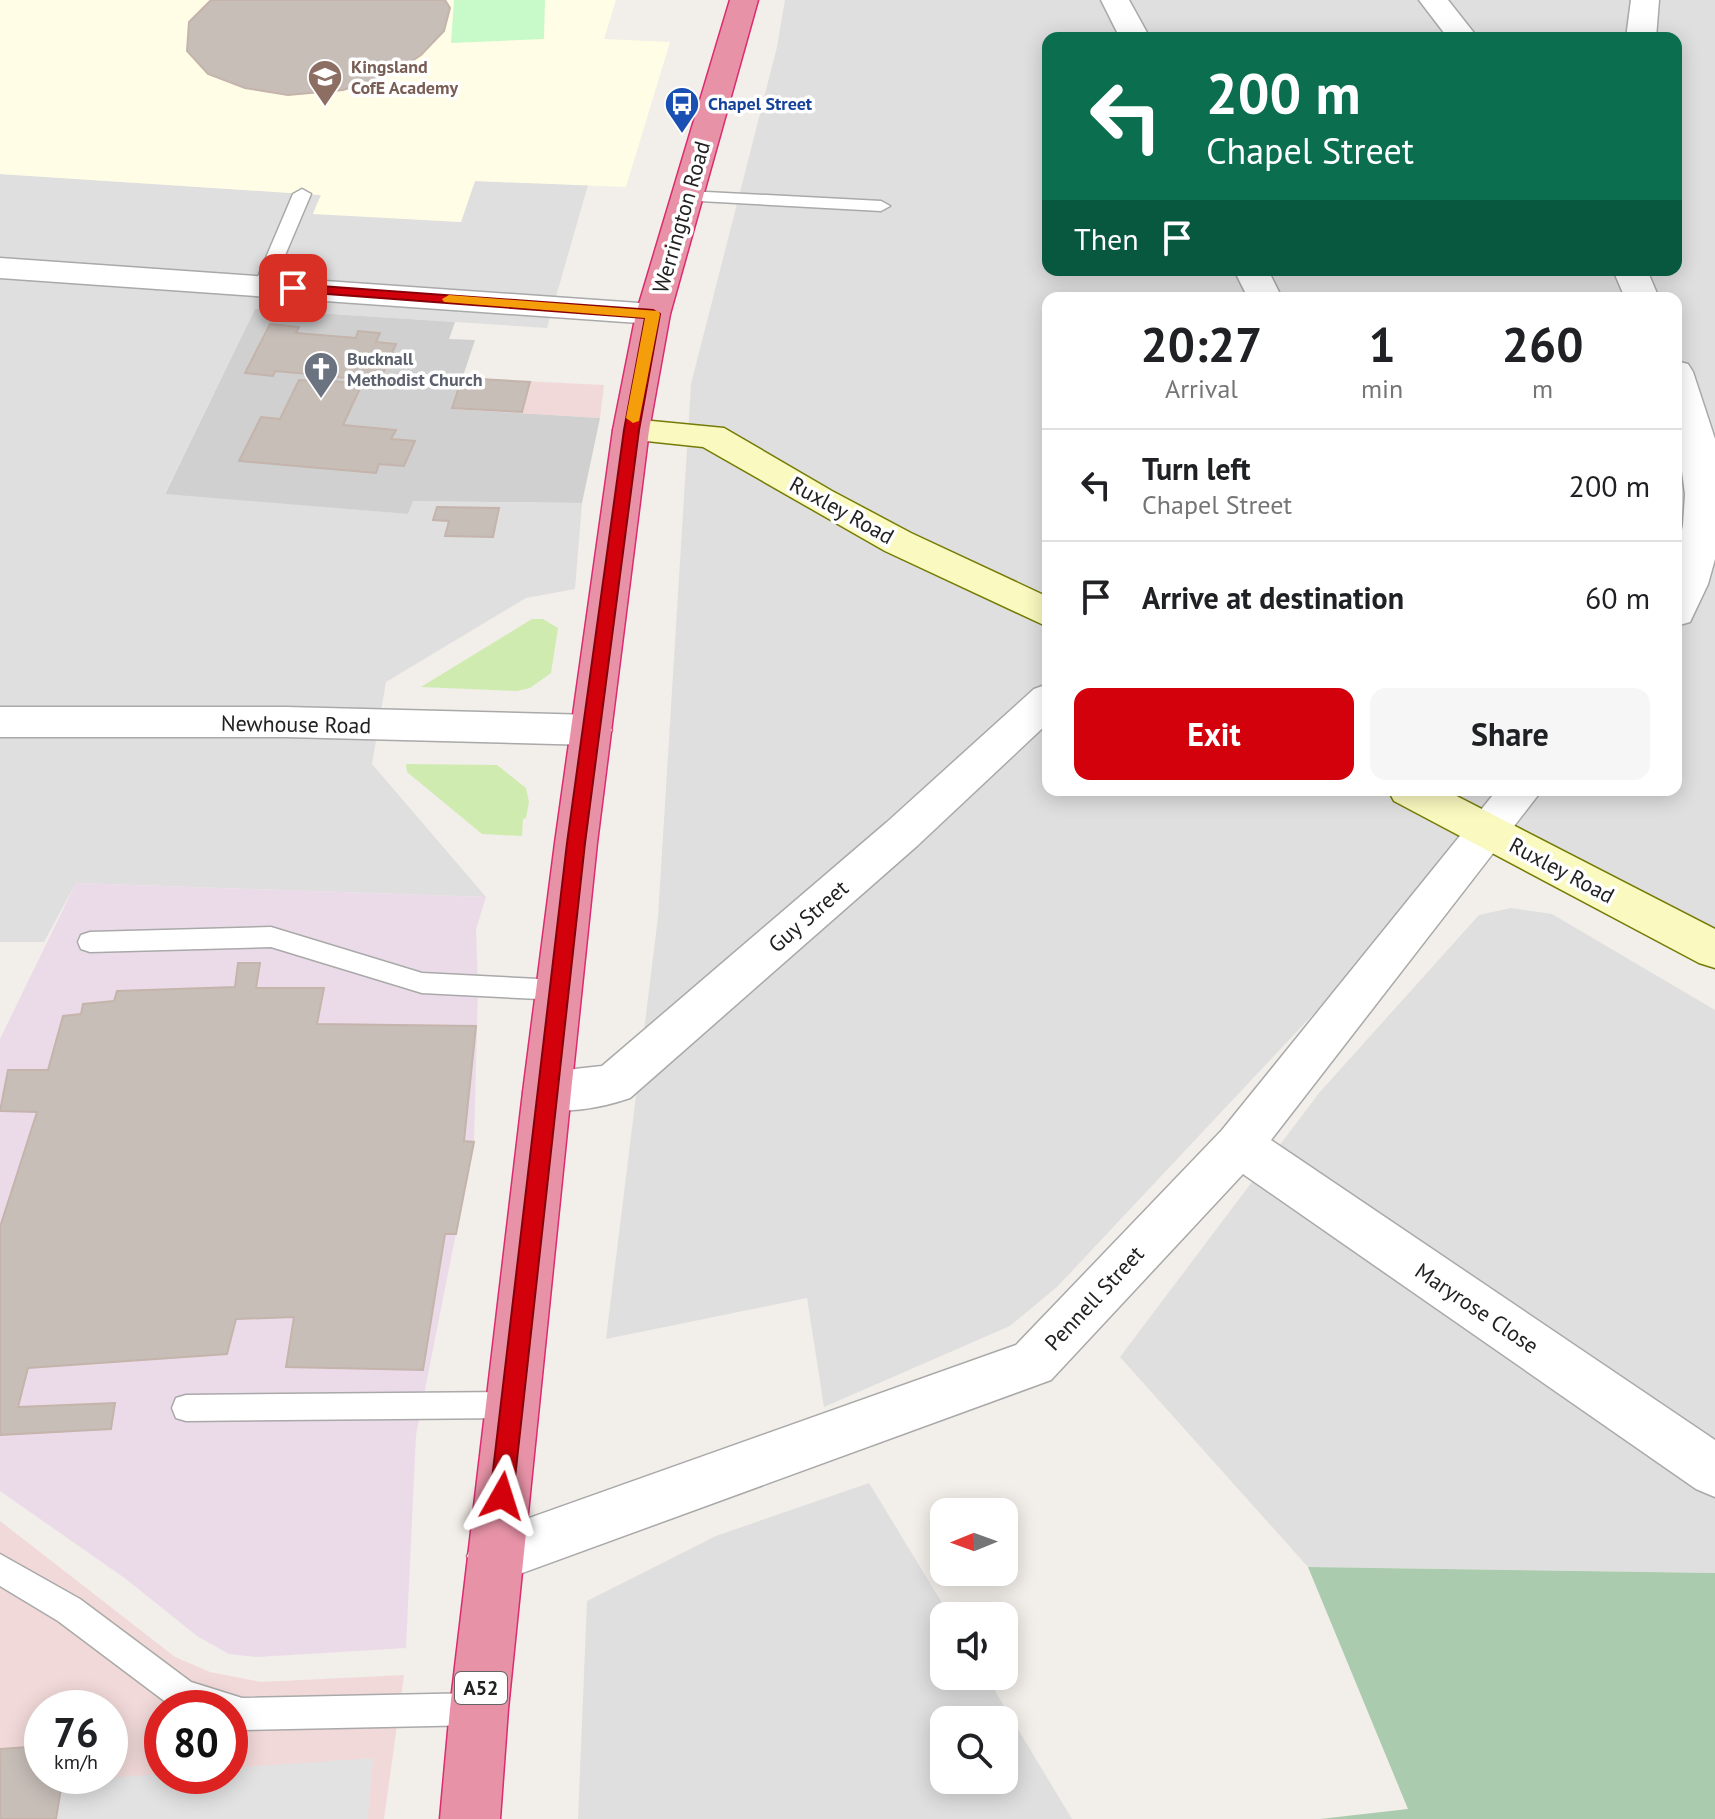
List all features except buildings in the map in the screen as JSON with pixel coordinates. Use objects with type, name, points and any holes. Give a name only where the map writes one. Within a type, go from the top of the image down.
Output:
[{"type":"highway","name":"Werrington Road","points":[[470,1819],[495,1556],[547,1092],[631,430],[653,314],[744,0]]},
{"type":"street","points":[[1115,0],[1132,32]]},
{"type":"street","points":[[1433,0],[1458,32]]},
{"type":"street","points":[[1642,32],[1645,0]]},
{"type":"street","points":[[0,268],[653,314]]},
{"type":"street","points":[[1682,385],[1709,441],[1714,529],[1708,563],[1682,605]]},
{"type":"street","name":"Ruxley Road","points":[[631,430],[711,436],[819,500],[898,542],[1042,610]]},
{"type":"street","name":"Guy Street","points":[[547,1092],[613,1084],[902,834],[1042,705]]},
{"type":"street","name":"Newhouse Road","points":[[0,722],[286,722],[592,730]]},
{"type":"street","name":"Ruxley Road","points":[[1421,796],[1715,950]]},
{"type":"street","name":"Pennell Street","points":[[495,1556],[1033,1363],[1239,1145],[1516,796]]},
{"type":"street","name":"Maryrose Close","points":[[1239,1145],[1715,1471]]},
{"type":"lane","points":[[263,286],[302,194]]},
{"type":"lane","points":[[687,196],[881,206]]},
{"type":"lane","points":[[90,942],[271,937],[422,983],[559,990]]},
{"type":"lane","points":[[186,1408],[511,1405]]},
{"type":"lane","points":[[0,1569],[69,1610],[175,1690]]},
{"type":"lane","points":[[248,1714],[479,1709]]},
{"type":"shaded area","name":"Kingsland CofE Academy","points":[[0,0],[616,0],[604,39],[670,42],[626,187],[475,181],[461,222],[313,214],[321,195],[0,174]]},
{"type":"shaded area","points":[[785,0],[1715,0],[1715,950],[1487,829],[1057,1287],[1010,1326],[824,1407],[807,1298],[606,1339],[658,917],[691,384],[777,47]]},
{"type":"shaded area","points":[[0,174],[321,195],[313,213],[460,222],[475,181],[588,185],[547,328],[255,309],[165,493],[408,514],[412,501],[582,503],[575,589],[526,598],[386,682],[372,764],[486,897],[76,883],[44,942],[0,942]]},
{"type":"shaded area","points":[[255,309],[455,322],[449,339],[475,340],[452,409],[600,418],[582,503],[413,501],[408,514],[165,494]]},
{"type":"shaded area","points":[[462,378],[604,385],[600,418],[452,409]]},
{"type":"shaded area","points":[[76,883],[486,897],[476,929],[478,987],[474,1142],[416,1435],[406,1648],[257,1657],[229,1654],[197,1636],[126,1579],[0,1491],[0,1039]]},
{"type":"shaded area","points":[[1511,908],[1552,914],[1715,1010],[1715,1573],[1308,1567],[1120,1357],[1319,1093],[1479,915]]},
{"type":"shaded area","points":[[869,1483],[941,1602],[930,1602],[930,1690],[994,1690],[1004,1706],[930,1706],[930,1794],[1018,1794],[1018,1729],[1072,1819],[578,1819],[587,1601],[716,1536]]},
{"type":"shaded area","points":[[0,1521],[175,1657],[210,1672],[261,1682],[404,1675],[384,1819],[0,1819]]},
{"type":"shaded area","points":[[373,1758],[368,1819],[56,1819],[60,1794],[128,1794],[128,1776],[144,1775],[144,1794],[248,1794],[248,1767]]},
{"type":"green space","points":[[454,0],[545,0],[544,39],[451,43]]},
{"type":"green space","points":[[532,619],[543,619],[558,628],[551,673],[530,688],[517,691],[421,687]]},
{"type":"green space","points":[[406,764],[497,765],[526,788],[529,802],[526,818],[523,819],[522,836],[482,834],[407,772]]},
{"type":"green space","points":[[1308,1567],[1715,1573],[1715,1819],[1320,1819],[1408,1809]]},
{"type":"slow traffic","points":[[449,299],[653,314],[633,418]]},
{"type":"place","name":"Kingsland CofE Academy","points":[[325,108]]},
{"type":"place","name":"Chapel Street","points":[[682,135]]},
{"type":"place","name":"Bucknall Methodist Church","points":[[321,400]]},
{"type":"route","points":[[293,288],[653,314],[631,430],[576,843],[502,1496]]}]
